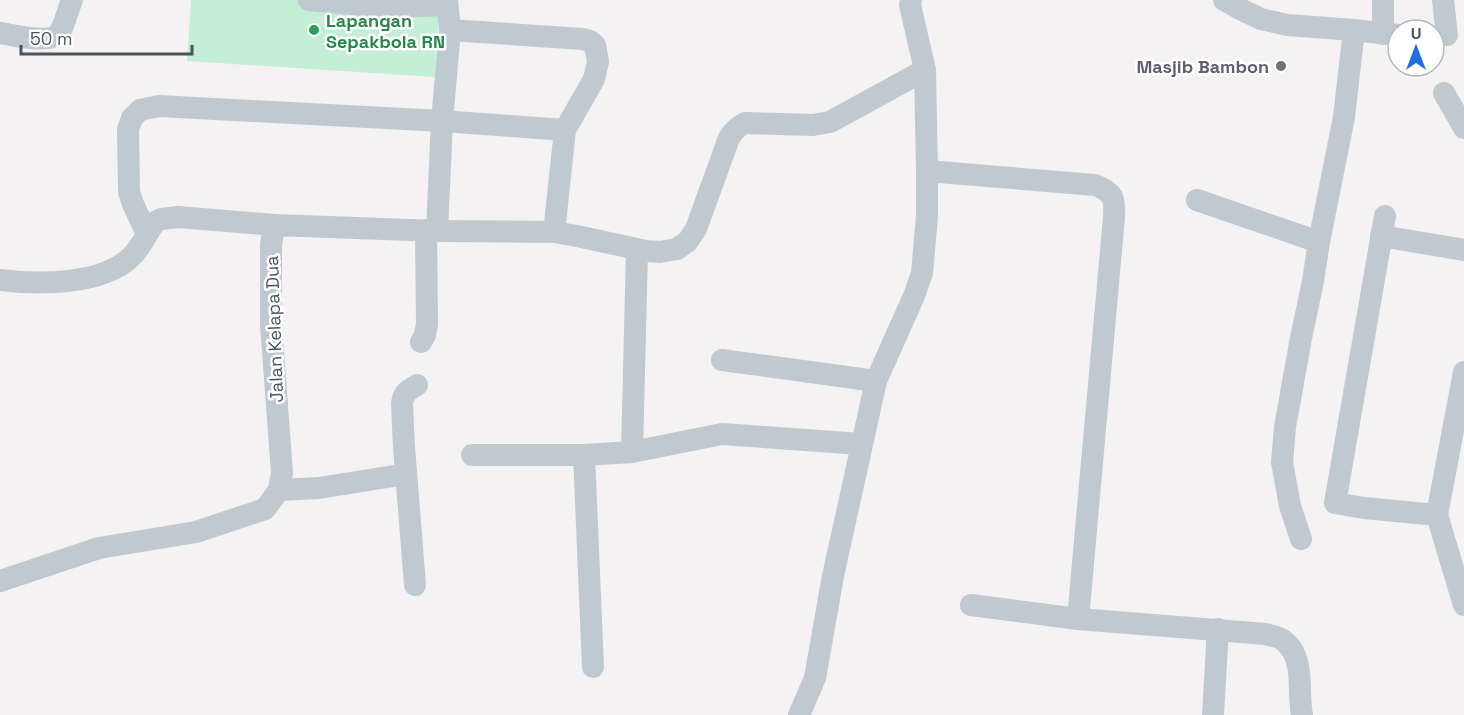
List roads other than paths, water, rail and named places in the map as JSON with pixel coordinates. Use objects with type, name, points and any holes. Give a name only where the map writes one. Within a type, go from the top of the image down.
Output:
[{"type":"street","points":[[0,33],[43,39],[54,38],[59,32],[72,0]]},
{"type":"street","points":[[309,0],[383,7],[447,2],[450,30],[431,230],[427,324],[421,342]]},
{"type":"street","points":[[798,715],[815,678],[833,576],[876,381],[922,273],[927,216],[925,70],[910,5],[911,0]]},
{"type":"street","points":[[1224,0],[1261,19],[1287,26],[1386,33]]},
{"type":"street","points":[[1383,0],[1387,18]]},
{"type":"street","points":[[1443,0],[1448,34]]},
{"type":"street","points":[[450,30],[590,41],[595,45],[598,62],[594,79],[566,130],[554,232]]},
{"type":"street","points":[[1301,539],[1290,506],[1282,462],[1285,427],[1344,117],[1354,30]]},
{"type":"street","points":[[0,280],[49,282],[111,272],[132,256],[155,222],[178,217],[275,225],[554,232],[637,250],[660,252],[677,249],[688,241],[696,229],[729,138],[739,126],[745,123],[813,125],[830,122],[925,70]]},
{"type":"street","points":[[1444,93],[1464,128]]},
{"type":"street","points":[[147,234],[129,192],[128,129],[132,118],[140,111],[159,106],[566,130]]},
{"type":"street","points":[[927,171],[1095,185],[1106,189],[1112,195],[1114,217],[1078,619]]},
{"type":"street","points":[[1197,200],[1319,242]]},
{"type":"street","name":"Jalan Kelapa Dua","points":[[275,225],[271,244],[271,326],[282,463],[279,490]]},
{"type":"street","points":[[1437,515],[1335,503],[1383,226],[1464,250]]},
{"type":"street","points":[[632,452],[637,250]]},
{"type":"street","points":[[722,360],[876,381]]},
{"type":"street","points":[[1464,372],[1437,515],[1464,605]]},
{"type":"street","points":[[416,585],[403,435],[403,398],[406,392],[417,385]]},
{"type":"street","points":[[472,455],[584,455],[632,452],[722,434],[861,444]]},
{"type":"street","points":[[584,455],[593,667]]},
{"type":"street","points":[[0,581],[99,548],[196,532],[265,509],[279,490],[319,488],[406,474]]},
{"type":"street","points":[[971,605],[1078,619],[1266,634],[1284,641],[1294,654],[1299,669],[1299,699],[1302,715]]},
{"type":"street","points":[[1213,715],[1218,629]]},
{"type":"place","name":"Lapangan Sepakbola RN","points":[[314,30]]},
{"type":"place","name":"Masjib Bambon","points":[[1281,66]]}]
